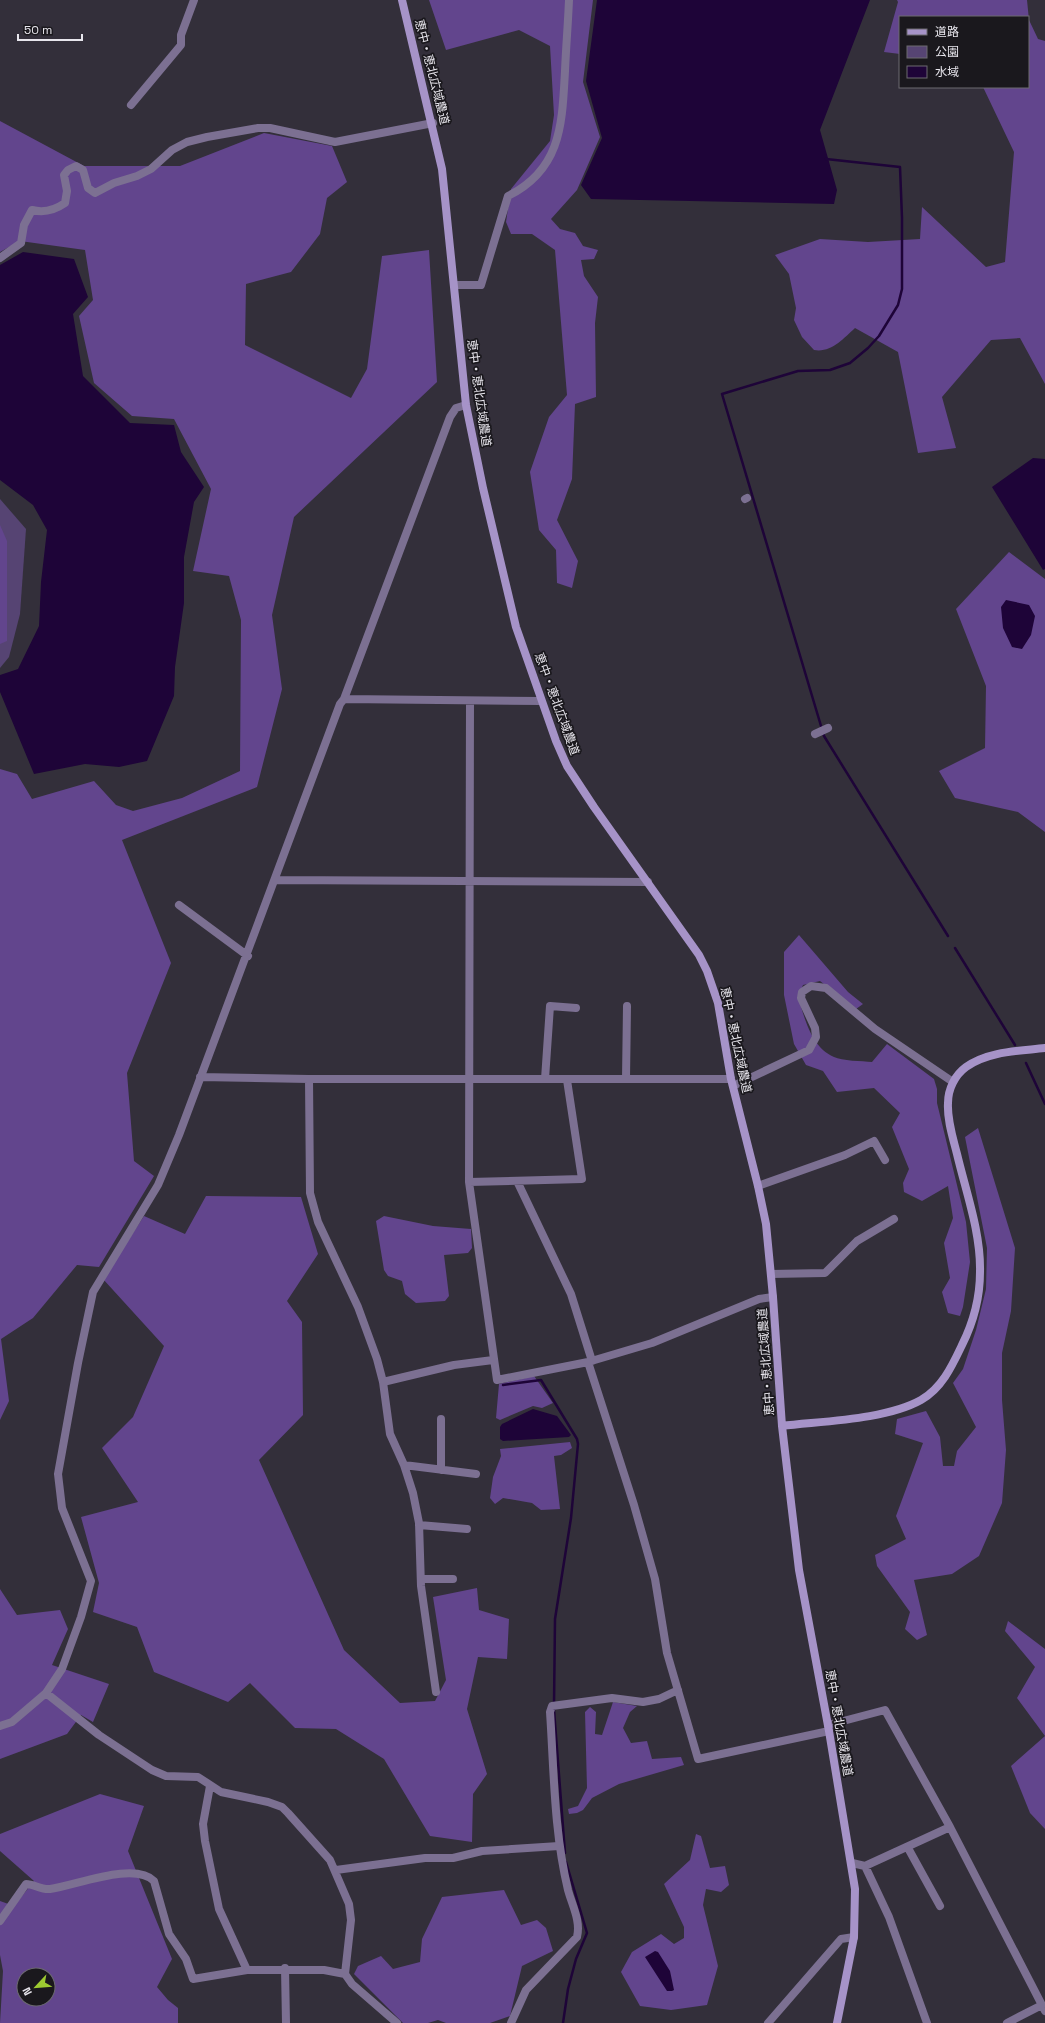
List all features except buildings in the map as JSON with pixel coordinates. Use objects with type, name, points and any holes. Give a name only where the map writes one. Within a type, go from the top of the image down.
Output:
[{"type":"street","points":[[131,105],[181,45],[181,35],[194,0]]},
{"type":"street","name":"恵中・恵北広域農道","points":[[402,0],[442,169],[466,405],[482,488],[516,627],[541,701],[568,766],[594,807],[688,939],[707,971],[718,1003],[732,1082],[758,1186],[766,1224],[773,1297],[782,1426],[799,1570],[852,1863],[856,1906],[854,1937],[837,2023]]},
{"type":"street","points":[[454,286],[481,285],[508,196],[522,190],[548,162],[558,138],[562,118],[569,0]]},
{"type":"street","points":[[0,258],[21,244],[24,225],[32,210],[41,212],[59,207],[65,203],[67,191],[64,175],[68,170],[76,166],[83,170],[88,188],[95,192],[114,183],[138,176],[151,169],[172,150],[187,142],[207,137],[258,128],[270,128],[335,142],[432,123]]},
{"type":"street","points":[[0,1726],[12,1722],[46,1693],[62,1669],[81,1617],[91,1581],[62,1508],[58,1474],[89,1307],[97,1284],[158,1185],[179,1135],[200,1077],[248,956],[340,704],[344,700],[450,417],[456,408],[466,405]]},
{"type":"street","points":[[344,700],[470,702],[541,701]]},
{"type":"street","points":[[470,702],[471,880],[468,1066],[470,1078],[469,1182],[496,1380],[590,1362],[652,1343],[759,1299],[773,1297]]},
{"type":"street","points":[[816,733],[828,728]]},
{"type":"street","points":[[275,880],[648,882]]},
{"type":"street","points":[[179,905],[248,956]]},
{"type":"street","points":[[200,1077],[309,1079],[626,1079],[732,1082],[809,1050],[816,1037],[815,1028],[801,998],[802,992],[806,988],[815,985],[832,993],[875,1029],[953,1082]]},
{"type":"street","points":[[545,1079],[550,1006],[576,1008]]},
{"type":"street","points":[[626,1079],[627,1006]]},
{"type":"street","name":"恵中・恵北広域農道","points":[[782,1426],[873,1415],[910,1405],[931,1394],[954,1362],[966,1337],[978,1299],[980,1272],[972,1215],[949,1118],[948,1104],[953,1082],[966,1067],[990,1056],[1045,1048]]},
{"type":"street","points":[[309,1079],[310,1193],[318,1222],[358,1307],[377,1359],[383,1382],[390,1434],[404,1465],[413,1493],[419,1525],[421,1579],[436,1692]]},
{"type":"street","points":[[469,1182],[582,1179],[567,1080]]},
{"type":"street","points":[[758,1186],[845,1154],[874,1141],[885,1160]]},
{"type":"street","points":[[518,1181],[572,1294],[590,1362],[655,1579],[667,1653],[698,1759],[828,1728],[885,1710],[950,1827],[1043,2008],[1007,2023]]},
{"type":"street","points":[[771,1274],[825,1273],[857,1242],[894,1219]]},
{"type":"street","points":[[383,1382],[454,1365],[493,1360]]},
{"type":"street","points":[[441,1419],[441,1470]]},
{"type":"street","points":[[404,1465],[476,1474]]},
{"type":"street","points":[[419,1525],[467,1529]]},
{"type":"street","points":[[421,1579],[453,1579]]},
{"type":"street","points":[[511,2023],[526,1990],[577,1937],[579,1926],[569,1892],[559,1846],[550,1712],[552,1706],[612,1698],[643,1702],[659,1698],[678,1690]]},
{"type":"street","points":[[46,1693],[99,1735],[152,1770],[166,1776],[198,1777],[221,1792],[282,1807],[330,1860],[336,1870],[348,1904],[351,1920],[346,1974],[352,1984],[397,2023]]},
{"type":"street","points":[[210,1786],[203,1824],[205,1841],[219,1909],[247,1970]]},
{"type":"street","points":[[852,1863],[865,1866],[908,1848],[950,1827]]},
{"type":"street","points":[[336,1870],[425,1858],[453,1858],[482,1851],[559,1846]]},
{"type":"street","points":[[908,1848],[940,1906]]},
{"type":"street","points":[[865,1866],[889,1917],[927,2023]]},
{"type":"street","points":[[0,1921],[26,1884],[45,1890],[107,1875],[144,1875],[154,1881],[169,1934],[186,1959],[193,1979],[247,1970],[285,1968],[324,1970],[346,1974]]},
{"type":"street","points":[[768,2023],[841,1939],[854,1937]]},
{"type":"street","points":[[285,1968],[286,2023]]},
{"type":"green space","points":[[0,499],[26,529],[20,614],[9,657],[0,668]]},
{"type":"shaded area","points":[[429,0],[593,0],[583,82],[600,137],[577,190],[551,219],[560,229],[575,233],[583,246],[598,250],[594,259],[581,260],[584,276],[598,297],[595,323],[596,397],[575,404],[572,479],[557,520],[578,561],[572,588],[557,583],[556,550],[539,530],[530,472],[549,417],[567,395],[555,250],[532,234],[511,234],[506,222],[511,189],[550,141],[554,115],[550,46],[519,30],[446,50]]},
{"type":"shaded area","points":[[897,0],[1027,0],[1029,16],[899,16],[899,54],[884,52],[898,2]]},
{"type":"shaded area","points":[[1029,20],[1038,39],[1045,41],[1045,384],[1020,338],[991,340],[942,397],[956,448],[918,453],[898,352],[855,328],[841,341],[831,347],[814,350],[802,337],[794,320],[796,308],[789,274],[775,255],[820,239],[868,242],[920,239],[922,207],[986,267],[1005,262],[1014,152],[983,88],[1029,88]]},
{"type":"shaded area","points":[[0,121],[84,166],[180,166],[264,133],[332,146],[347,182],[327,198],[320,234],[291,272],[246,284],[245,345],[351,398],[367,369],[382,256],[429,250],[437,382],[294,517],[272,615],[282,689],[257,787],[122,840],[171,963],[127,1073],[134,1161],[154,1176],[99,1267],[77,1265],[33,1318],[1,1339],[9,1401],[0,1420],[0,769],[17,774],[32,799],[94,781],[116,805],[133,811],[182,798],[240,771],[241,620],[229,576],[193,571],[211,489],[174,419],[132,416],[94,383],[79,316],[93,300],[85,250],[20,241],[0,252]]},
{"type":"shaded area","points":[[0,525],[7,541],[7,641],[0,644]]},
{"type":"shaded area","points":[[1009,552],[1045,579],[1045,832],[1018,812],[955,798],[939,771],[985,748],[986,686],[956,609]]},
{"type":"shaded area","points":[[799,935],[848,992],[863,1004],[856,1009],[820,981],[803,985],[798,997],[810,1032],[820,1046],[834,1057],[847,1060],[872,1062],[887,1044],[934,1079],[937,1089],[937,1103],[966,1222],[970,1262],[963,1307],[960,1316],[948,1313],[942,1292],[950,1278],[944,1243],[953,1218],[948,1186],[922,1201],[904,1192],[903,1183],[909,1169],[892,1127],[900,1113],[874,1088],[837,1092],[823,1071],[806,1065],[794,1044],[784,995],[784,952]]},
{"type":"shaded area","points":[[978,1128],[1015,1248],[1011,1311],[1002,1353],[1002,1400],[1006,1450],[1002,1503],[979,1556],[952,1574],[914,1580],[927,1635],[917,1640],[905,1629],[910,1612],[877,1566],[875,1555],[906,1539],[896,1516],[923,1443],[895,1434],[897,1419],[926,1411],[940,1437],[943,1466],[954,1466],[957,1451],[976,1427],[953,1383],[963,1369],[976,1330],[986,1289],[987,1248],[965,1137]]},
{"type":"shaded area","points":[[206,1196],[301,1197],[318,1254],[287,1301],[302,1322],[303,1415],[259,1460],[344,1650],[400,1703],[435,1701],[446,1680],[433,1597],[477,1588],[479,1610],[509,1619],[507,1659],[478,1657],[467,1709],[487,1774],[473,1794],[472,1842],[430,1836],[384,1759],[336,1729],[295,1728],[250,1683],[228,1702],[154,1672],[137,1627],[93,1612],[99,1583],[81,1517],[138,1502],[102,1448],[133,1417],[164,1346],[103,1279],[144,1216],[185,1234]]},
{"type":"shaded area","points":[[384,1216],[433,1226],[471,1229],[472,1248],[468,1253],[444,1255],[449,1296],[445,1301],[416,1303],[405,1294],[402,1281],[388,1276],[384,1270],[376,1221]]},
{"type":"shaded area","points":[[534,1376],[553,1403],[542,1408],[533,1406],[500,1420],[496,1418],[499,1384]]},
{"type":"shaded area","points":[[570,1442],[572,1448],[561,1455],[554,1456],[560,1509],[541,1510],[532,1503],[503,1498],[495,1504],[490,1498],[493,1477],[501,1456],[500,1449]]},
{"type":"shaded area","points":[[0,1589],[17,1615],[60,1610],[68,1629],[52,1665],[109,1684],[93,1722],[81,1715],[67,1734],[0,1759]]},
{"type":"shaded area","points":[[1008,1621],[1045,1649],[1045,1736],[1017,1698],[1035,1667],[1005,1631]]},
{"type":"shaded area","points":[[613,1702],[637,1706],[630,1712],[623,1728],[631,1743],[647,1741],[652,1759],[681,1757],[684,1765],[619,1784],[592,1798],[583,1810],[577,1813],[569,1814],[568,1809],[578,1806],[587,1788],[585,1712],[590,1707],[596,1712],[595,1734],[602,1735]]},
{"type":"shaded area","points":[[1045,1736],[1045,1829],[1030,1813],[1011,1766]]},
{"type":"shaded area","points":[[100,1794],[144,1806],[128,1851],[172,1959],[157,1987],[168,2000],[178,2008],[178,2023],[0,2023],[3,1971],[0,1955],[0,1901],[14,1906],[34,1881],[0,1851],[0,1834]]},
{"type":"shaded area","points":[[696,1834],[701,1836],[710,1868],[725,1866],[729,1885],[721,1892],[706,1889],[703,1905],[718,1966],[707,2005],[671,2010],[640,2006],[621,1972],[632,1952],[661,1934],[674,1944],[684,1938],[684,1927],[664,1884],[690,1860]]},
{"type":"shaded area","points":[[504,1890],[521,1925],[537,1920],[546,1928],[553,1951],[522,1966],[510,2016],[490,2023],[446,2023],[438,2020],[428,2023],[403,2023],[354,1974],[358,1966],[381,1956],[393,1969],[420,1962],[422,1939],[442,1897]]},
{"type":"water","points":[[597,0],[870,0],[820,130],[837,190],[834,204],[591,199],[581,185],[602,138],[586,81]]},
{"type":"water","points":[[23,252],[74,259],[88,297],[73,314],[83,376],[130,423],[174,425],[181,452],[204,487],[194,502],[184,557],[184,603],[175,667],[174,696],[147,761],[119,767],[85,764],[34,774],[0,692],[0,675],[18,669],[39,626],[41,582],[47,530],[33,505],[0,480],[0,265]]},
{"type":"water","points":[[1033,458],[1045,459],[1045,569],[1043,570],[992,487]]},
{"type":"water","points":[[1006,600],[1029,605],[1035,616],[1031,635],[1022,649],[1012,647],[1003,628],[1001,607]]},
{"type":"water","points":[[533,1409],[557,1416],[571,1435],[569,1437],[503,1441],[500,1439],[500,1427],[502,1424]]},
{"type":"water","points":[[655,1951],[658,1952],[670,1971],[674,1990],[672,1991],[667,1991],[645,1957]]},
{"type":"waterway","points":[[826,159],[900,167],[902,289],[898,305],[879,336],[868,348],[850,363],[830,370],[798,371],[722,394],[824,736],[948,936]]},
{"type":"waterway","points":[[955,948],[1015,1045]]},
{"type":"waterway","points":[[1026,1063],[1045,1104]]},
{"type":"waterway","points":[[503,1385],[541,1380],[577,1439],[578,1444],[571,1518],[555,1619],[554,1705]]},
{"type":"waterway","points":[[554,1710],[565,1853]]},
{"type":"waterway","points":[[563,2023],[568,1989],[576,1959],[587,1933],[566,1862]]}]
